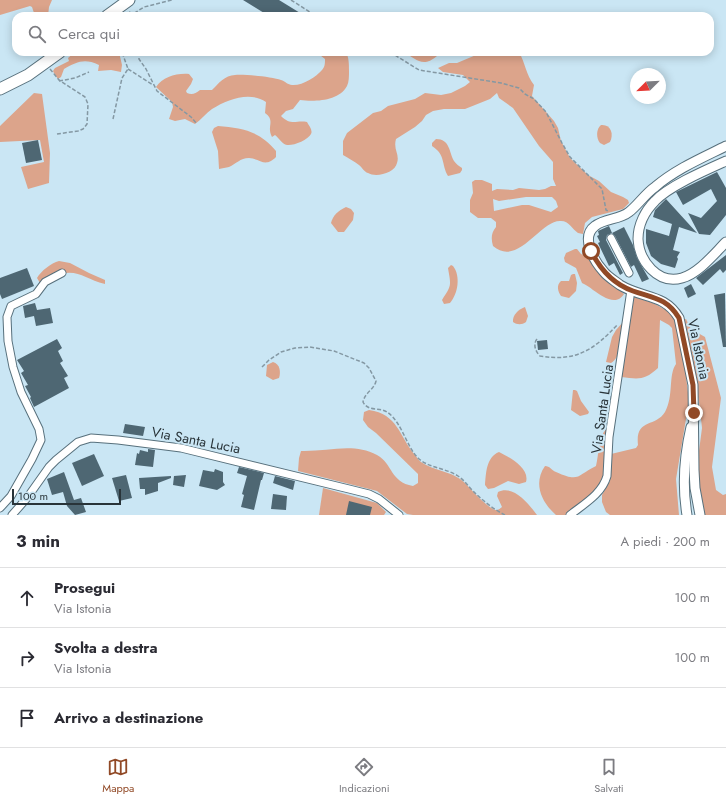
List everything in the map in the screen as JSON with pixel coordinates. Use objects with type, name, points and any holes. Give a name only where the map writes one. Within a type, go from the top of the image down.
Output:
[{"type":"main road","points":[[112,12],[129,0]]},
{"type":"main road","points":[[0,89],[28,75],[54,56]]},
{"type":"street","name":"Via Istonia","points":[[700,515],[695,488],[693,385],[679,318],[672,308],[661,300],[631,290],[612,279],[603,271],[595,260],[588,240],[590,231],[595,226],[602,222],[627,214],[654,187],[689,165],[726,146]]},
{"type":"street","points":[[726,161],[677,186],[655,200],[641,221],[638,239],[642,255],[652,270],[662,277],[673,279],[683,278],[691,274],[726,242]]},
{"type":"street","points":[[611,238],[629,273]]},
{"type":"street","points":[[0,508],[11,496],[41,440],[38,429],[20,392],[13,367],[8,341],[7,317],[11,306],[36,294],[45,282],[62,273]]},
{"type":"street","name":"Via Santa Lucia","points":[[570,515],[593,498],[605,483],[608,469],[609,437],[631,290]]},
{"type":"street","points":[[687,515],[684,473],[688,440],[694,413]]},
{"type":"street","name":"Via Santa Lucia","points":[[12,515],[27,498],[49,467],[63,454],[78,442],[85,439],[100,438],[181,448],[369,494],[379,499],[399,515]]},
{"type":"path","points":[[136,12],[144,7],[172,0]]},
{"type":"path","points":[[291,0],[310,12]]},
{"type":"path","points":[[123,56],[128,69],[155,86]]},
{"type":"path","points":[[139,56],[139,59],[155,86],[164,97],[191,117],[197,124]]},
{"type":"path","points":[[396,56],[419,70],[501,83],[519,88],[525,94],[534,99],[546,112],[570,157],[602,189],[606,210],[610,212]]},
{"type":"path","points":[[45,62],[59,81],[85,97],[88,104],[88,117],[83,129],[57,134]]},
{"type":"path","points":[[113,119],[122,78],[128,69]]},
{"type":"path","points":[[59,81],[75,78],[89,72]]},
{"type":"path","points":[[537,339],[535,343],[536,350],[540,356],[555,358],[572,357],[580,354],[599,342],[624,318],[628,317]]},
{"type":"path","points":[[262,367],[281,352],[302,346],[334,351],[364,363],[369,368],[376,381],[374,387],[364,396],[363,402],[365,405],[374,409],[382,410],[391,415],[419,459],[437,468],[456,474],[480,497],[505,515]]},
{"type":"shaded area","points":[[0,0],[52,0],[48,12],[34,12],[30,6],[0,15]]},
{"type":"shaded area","points":[[70,56],[120,56],[122,65],[121,72],[111,70],[98,71],[99,65],[85,61],[73,64],[64,69],[61,77],[58,79],[53,71],[55,68],[69,61],[68,58]]},
{"type":"shaded area","points":[[321,56],[348,56],[349,75],[347,86],[333,98],[313,101],[300,100],[293,109],[286,111],[281,116],[291,122],[307,122],[311,130],[311,134],[307,138],[293,145],[285,144],[275,135],[272,137],[270,133],[270,119],[265,113],[266,102],[260,99],[246,97],[232,99],[212,109],[195,124],[185,119],[175,121],[169,119],[173,107],[172,102],[156,87],[166,78],[184,74],[189,74],[193,79],[186,91],[190,94],[200,90],[212,90],[225,78],[231,75],[265,77],[281,80],[291,85],[296,85],[304,83],[319,73],[324,68],[325,59]]},
{"type":"shaded area","points":[[410,56],[437,56],[427,62]]},
{"type":"shaded area","points":[[474,56],[521,56],[529,77],[534,85],[532,96],[554,121],[558,128],[561,141],[570,158],[588,175],[599,181],[611,192],[628,200],[629,203],[623,209],[592,217],[585,223],[583,234],[578,233],[564,221],[553,222],[529,241],[511,251],[502,251],[493,246],[492,236],[496,227],[496,222],[491,218],[478,218],[470,212],[470,200],[473,193],[472,182],[475,180],[482,180],[492,184],[492,191],[497,189],[513,190],[519,188],[539,190],[556,186],[553,179],[553,162],[539,146],[513,108],[499,98],[497,93],[490,99],[465,109],[444,109],[433,111],[426,115],[415,127],[396,139],[395,146],[398,160],[396,167],[385,174],[376,175],[364,171],[360,166],[343,155],[343,141],[347,133],[373,113],[381,111],[388,106],[415,99],[425,93],[441,95],[451,93],[470,82],[463,75],[443,72],[438,68],[449,63],[457,63]],"holes":[[[526,197],[552,197],[556,201],[558,207],[551,212],[529,205],[494,211],[493,199],[499,201]]]},
{"type":"shaded area","points":[[34,93],[42,94],[50,153],[49,183],[28,189],[21,167],[44,162],[40,140],[0,142],[0,126]]},
{"type":"shaded area","points":[[601,125],[607,126],[612,133],[610,142],[604,145],[600,143],[597,136],[597,131]]},
{"type":"shaded area","points":[[218,126],[235,128],[257,135],[270,144],[276,151],[276,157],[269,162],[246,158],[229,167],[219,169],[218,151],[212,132],[214,128]]},
{"type":"shaded area","points":[[436,139],[444,141],[447,144],[454,161],[462,168],[460,173],[448,176],[441,156],[432,146],[432,143]]},
{"type":"shaded area","points":[[346,207],[351,209],[354,213],[353,220],[344,232],[338,232],[331,223],[336,214]]},
{"type":"shaded area","points":[[575,249],[586,256],[597,269],[624,294],[621,298],[617,300],[609,299],[582,283],[576,268],[565,262],[564,258],[566,253]]},
{"type":"shaded area","points":[[59,261],[70,263],[105,280],[105,284],[75,273],[54,276],[40,283],[37,278],[41,273],[50,265]]},
{"type":"shaded area","points":[[451,265],[453,266],[457,275],[458,285],[453,299],[450,303],[444,304],[442,300],[450,285],[448,268]]},
{"type":"shaded area","points":[[575,274],[577,283],[576,291],[569,298],[561,296],[559,293],[558,284],[561,281],[569,281],[571,275]]},
{"type":"shaded area","points":[[634,297],[653,303],[666,310],[674,318],[685,368],[689,401],[676,479],[679,515],[610,515],[606,512],[602,502],[602,495],[610,481],[611,454],[636,448],[638,445],[638,436],[643,427],[661,417],[665,412],[668,406],[672,374],[676,364],[672,328],[660,320],[658,368],[649,375],[641,378],[621,377]]},
{"type":"shaded area","points":[[525,307],[528,316],[526,322],[523,324],[516,324],[513,322],[513,319],[516,313]]},
{"type":"shaded area","points":[[686,319],[691,329],[705,337],[721,398],[712,467],[716,490],[723,495],[726,494],[726,515],[702,515],[697,466],[702,428],[699,402],[683,320]]},
{"type":"shaded area","points":[[624,321],[621,344],[617,356],[611,363],[606,362],[612,337]]},
{"type":"shaded area","points":[[273,362],[279,366],[280,373],[279,378],[273,380],[266,376],[267,365]]},
{"type":"shaded area","points":[[573,390],[577,391],[581,401],[589,412],[588,414],[580,416],[571,410]]},
{"type":"shaded area","points":[[369,410],[379,412],[392,421],[420,461],[460,479],[490,507],[498,510],[502,507],[497,496],[498,492],[504,490],[520,496],[537,515],[407,514],[377,491],[298,471],[301,451],[340,448],[359,449],[377,455],[386,463],[400,481],[413,486],[418,483],[418,474],[368,427],[363,420],[364,412]]},
{"type":"shaded area","points":[[606,429],[603,479],[591,495],[572,510],[565,515],[556,515],[546,504],[540,492],[539,486],[541,472],[545,466],[564,475],[574,477],[581,475],[596,466],[601,437]]},
{"type":"shaded area","points":[[499,452],[513,460],[522,468],[525,472],[526,482],[519,484],[508,481],[494,488],[488,489],[485,485],[489,462],[495,454]]},
{"type":"shaded area","points":[[323,488],[377,503],[386,512],[384,515],[319,515]]},
{"type":"building","points":[[243,0],[279,0],[298,12],[262,12]]},
{"type":"building","points":[[38,140],[42,160],[26,163],[22,143]]},
{"type":"building","points":[[717,172],[726,188],[726,215],[710,235],[699,234],[688,213],[701,218],[717,201],[711,189],[683,205],[676,192]]},
{"type":"building","points":[[666,199],[697,233],[679,227],[673,250],[680,252],[677,257],[678,259],[675,268],[661,264],[651,256],[646,243],[646,229],[669,236],[672,224],[653,217],[655,210]]},
{"type":"building","points":[[609,226],[612,233],[607,235],[606,240],[623,273],[620,275],[614,263],[609,266],[598,243],[600,242],[597,236],[599,235],[598,231]]},
{"type":"building","points":[[624,227],[633,245],[637,258],[649,279],[642,282],[634,265],[631,267],[612,233]]},
{"type":"building","points":[[726,255],[726,270],[723,273],[720,269],[703,285],[696,278]]},
{"type":"building","points":[[27,268],[34,286],[2,299],[0,294],[0,278]]},
{"type":"building","points":[[691,284],[696,294],[688,298],[684,288]]},
{"type":"building","points":[[725,293],[726,347],[723,347],[714,295]]},
{"type":"building","points":[[35,303],[37,310],[50,308],[53,323],[36,326],[34,316],[25,318],[23,306]]},
{"type":"building","points":[[57,339],[62,348],[58,351],[63,361],[60,363],[68,376],[64,378],[69,388],[34,407],[25,386],[28,385],[21,373],[24,371],[17,360]]},
{"type":"building","points":[[547,340],[548,349],[538,350],[537,341]]},
{"type":"building","points":[[125,424],[145,427],[143,436],[123,433]]},
{"type":"building","points":[[148,449],[155,450],[153,467],[135,465],[137,453],[139,454],[140,450],[148,452]]},
{"type":"building","points":[[94,454],[104,476],[82,486],[72,463]]},
{"type":"building","points":[[239,467],[264,473],[254,510],[241,507],[244,495],[242,494],[247,476],[237,473]]},
{"type":"building","points":[[215,469],[223,472],[223,482],[225,485],[217,490],[199,486],[203,470],[214,472]]},
{"type":"building","points":[[64,472],[74,500],[81,498],[86,512],[75,515],[67,506],[63,492],[52,495],[47,479]]},
{"type":"building","points":[[126,475],[132,498],[119,501],[112,478]]},
{"type":"building","points":[[186,475],[184,487],[173,485],[174,476]]},
{"type":"building","points":[[171,476],[171,478],[158,483],[158,491],[145,495],[145,489],[140,489],[139,478]]},
{"type":"building","points":[[275,476],[295,481],[293,490],[273,483]]},
{"type":"building","points":[[273,494],[287,496],[286,510],[271,509]]},
{"type":"building","points":[[349,501],[372,507],[370,515],[346,515]]},
{"type":"route","points":[[591,251],[595,260],[603,271],[612,279],[631,290],[661,300],[674,310],[679,318],[693,385],[694,413]]}]
